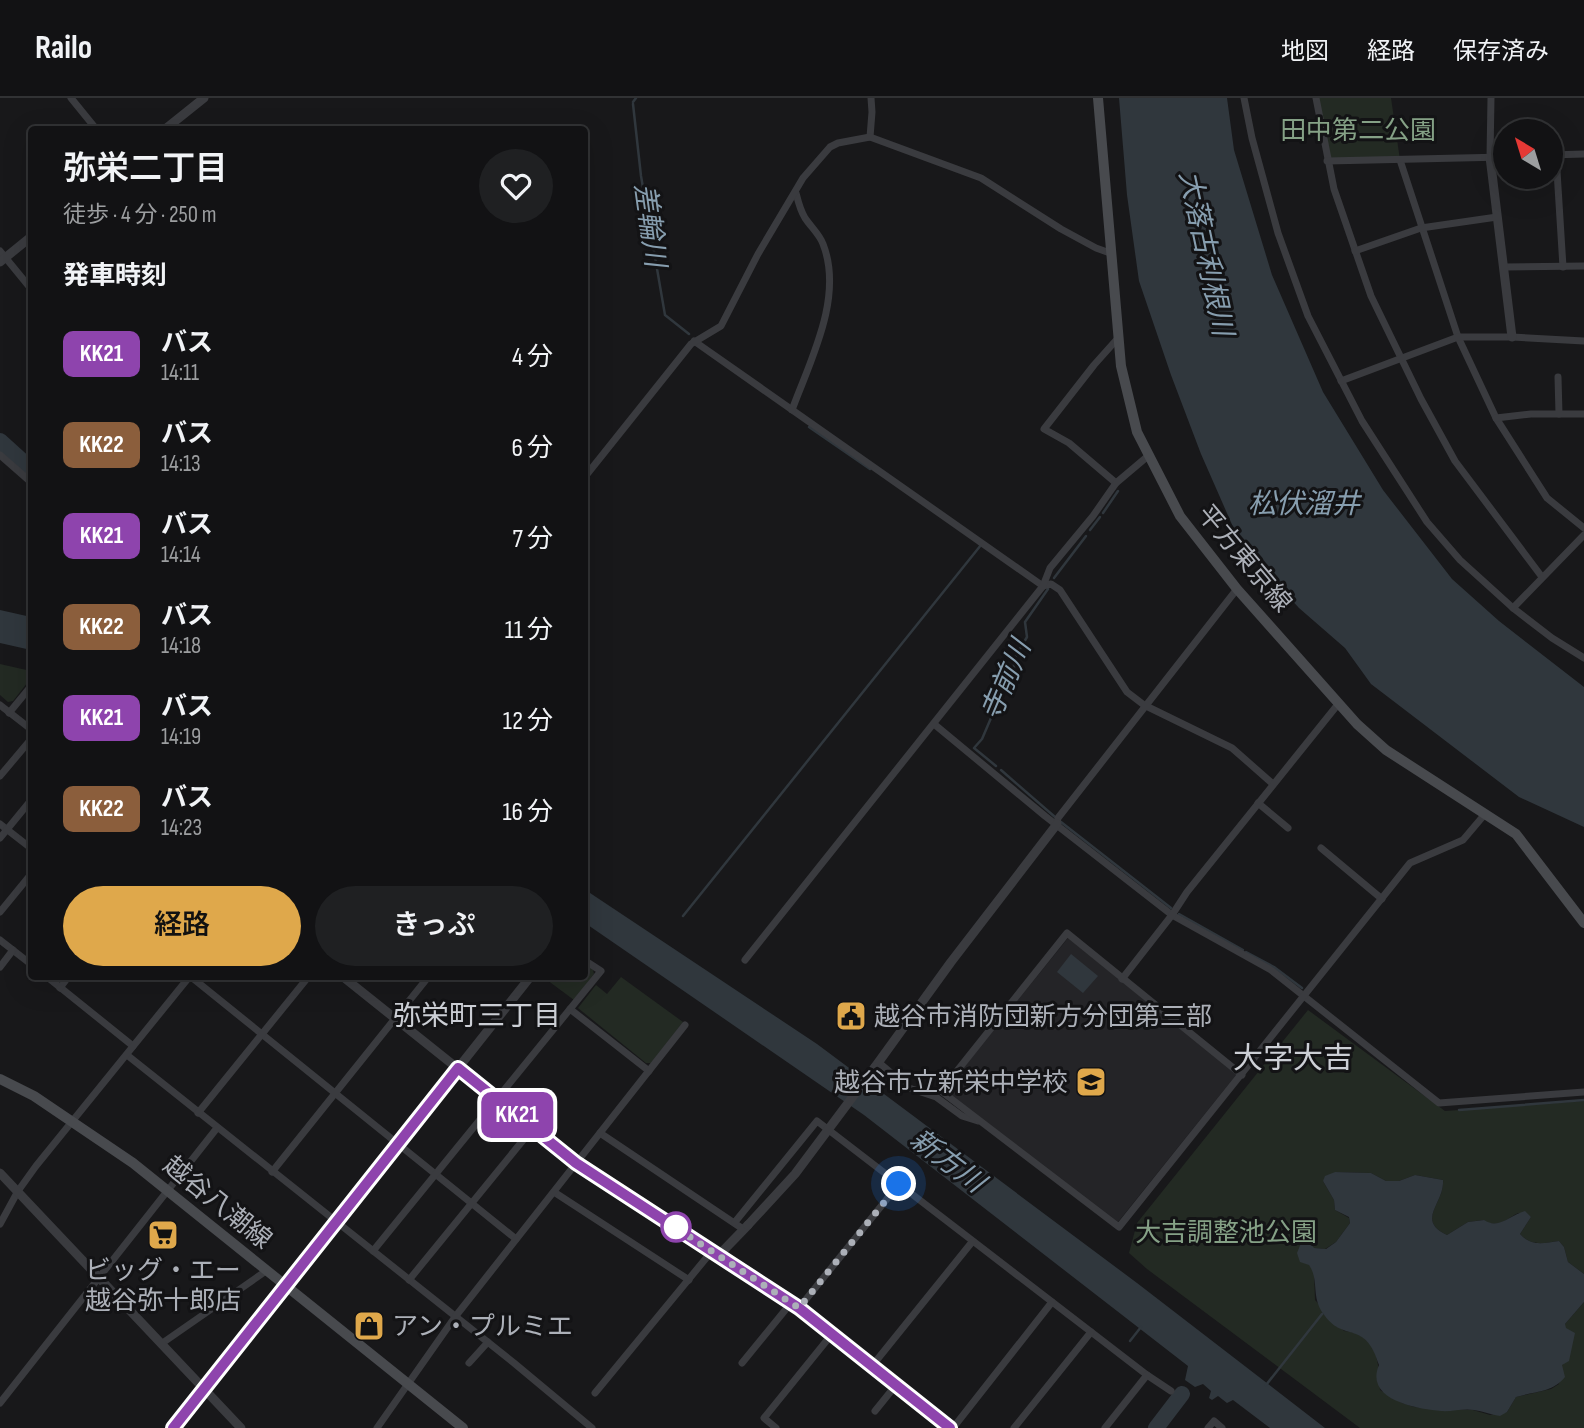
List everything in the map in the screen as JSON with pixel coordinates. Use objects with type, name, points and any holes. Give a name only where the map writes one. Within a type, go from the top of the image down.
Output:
[{"type":"main road","name":"平方東京線","points":[[1098,98],[1121,366],[1128,399],[1147,456],[1180,516],[1237,589],[1339,703],[1386,750],[1521,838],[1584,923]]},
{"type":"main road","name":"越谷八潮線","points":[[0,1079],[75,1121],[167,1191],[463,1428]]},
{"type":"street","points":[[71,98],[94,126]]},
{"type":"street","points":[[169,126],[204,98]]},
{"type":"street","points":[[870,137],[871,98]]},
{"type":"street","points":[[1244,98],[1278,233],[1308,316],[1362,421],[1427,522],[1460,560],[1513,608],[1552,638],[1584,657]]},
{"type":"street","points":[[1316,98],[1327,161],[1371,296],[1421,399],[1455,461],[1542,578]]},
{"type":"street","points":[[1491,98],[1490,158],[1512,337]]},
{"type":"street","points":[[588,473],[694,341],[721,326],[758,254],[803,178],[830,147],[849,139],[870,137],[981,178],[1061,229],[1110,253]]},
{"type":"street","points":[[1563,155],[1584,155]]},
{"type":"street","points":[[1327,161],[1493,158]]},
{"type":"street","points":[[1400,160],[1458,337],[1496,418],[1547,498],[1584,528]]},
{"type":"street","points":[[1556,189],[1563,267]]},
{"type":"street","points":[[792,410],[824,324],[829,286],[823,242],[804,217],[796,193]]},
{"type":"street","points":[[1355,251],[1422,228],[1497,216]]},
{"type":"street","points":[[28,239],[2,257],[28,286]]},
{"type":"street","points":[[1504,267],[1584,266]]},
{"type":"street","points":[[1116,483],[1069,443],[1044,429],[1085,375],[1119,337]]},
{"type":"street","points":[[1341,381],[1458,337],[1584,341]]},
{"type":"street","points":[[694,341],[1043,586],[1051,584],[1060,590],[1128,692],[1144,705],[1232,748],[1273,784]]},
{"type":"street","points":[[1558,377],[1559,414]]},
{"type":"street","points":[[1496,418],[1584,414]]},
{"type":"street","points":[[0,454],[28,479]]},
{"type":"street","points":[[745,960],[1043,586],[1050,568],[1116,483],[1147,456]]},
{"type":"street","points":[[1513,608],[1584,535]]},
{"type":"street","points":[[595,1392],[689,1280],[746,1227],[796,1174],[1058,818],[1237,589]]},
{"type":"street","points":[[28,689],[4,711],[28,727]]},
{"type":"street","points":[[1122,979],[1187,892],[1339,703]]},
{"type":"street","points":[[934,724],[1172,915],[1271,970],[1439,1103],[1584,1093]]},
{"type":"street","points":[[0,776],[28,742]]},
{"type":"street","points":[[1258,803],[1288,828]]},
{"type":"street","points":[[0,838],[28,804]]},
{"type":"street","points":[[1242,1075],[1067,933],[941,1091],[1119,1227],[1242,1075],[1304,996],[1382,900],[1410,863],[1463,840],[1485,814]]},
{"type":"street","points":[[0,824],[28,846]]},
{"type":"street","points":[[1321,848],[1382,900]]},
{"type":"street","points":[[0,912],[28,878]]},
{"type":"street","points":[[0,940],[28,962]]},
{"type":"street","points":[[0,967],[13,950]]},
{"type":"street","points":[[373,1251],[601,971],[588,963]]},
{"type":"street","points":[[51,980],[134,1046]]},
{"type":"street","points":[[60,988],[66,980]]},
{"type":"street","points":[[0,1224],[18,1191],[187,980]]},
{"type":"street","points":[[195,980],[516,1239]]},
{"type":"street","points":[[198,1113],[306,980]]},
{"type":"street","points":[[347,980],[576,1163],[795,1306],[952,1428],[1052,1302]]},
{"type":"street","points":[[272,1172],[426,980]]},
{"type":"street","points":[[173,1428],[528,980]]},
{"type":"street","points":[[570,1009],[649,1071]]},
{"type":"street","points":[[377,1428],[455,1317],[685,1025]]},
{"type":"street","points":[[127,1055],[592,1428]]},
{"type":"street","points":[[877,1064],[909,1088],[936,1097],[962,1116],[982,1122]]},
{"type":"street","points":[[735,1222],[817,1121],[1147,1376],[1171,1391]]},
{"type":"street","points":[[0,1403],[217,1128]]},
{"type":"street","points":[[409,1280],[533,1128]]},
{"type":"street","points":[[600,1133],[746,1227]]},
{"type":"street","points":[[0,1172],[4,1182],[18,1191],[241,1428]]},
{"type":"street","points":[[743,1363],[899,1184]]},
{"type":"street","points":[[554,1192],[689,1280]]},
{"type":"street","points":[[872,1366],[972,1242]]},
{"type":"street","points":[[161,1344],[266,1271]]},
{"type":"street","points":[[1014,1428],[1091,1332]]},
{"type":"street","points":[[776,1428],[764,1418],[832,1334]]},
{"type":"street","points":[[469,1363],[488,1342]]},
{"type":"street","points":[[1105,1428],[1147,1376]]},
{"type":"street","points":[[875,1411],[896,1385]]},
{"type":"street","points":[[1208,1428],[1214,1420],[1222,1428]]},
{"type":"shaded area","name":"越谷市立新栄中学校","points":[[1068,938],[1237,1074],[1118,1222],[945,1090]]},
{"type":"green space","name":"田中第二公園","points":[[1316,98],[1391,98],[1400,160],[1327,161]]},
{"type":"green space","points":[[0,664],[28,670],[28,682],[13,701],[8,702],[0,695]]},
{"type":"green space","points":[[588,966],[594,974],[574,1000],[547,980],[588,980]]},
{"type":"green space","points":[[621,977],[683,1022],[651,1063],[646,1063],[578,1008],[596,985],[607,994]]},
{"type":"green space","name":"大吉調整池公園","points":[[1308,1010],[1445,1111],[1584,1101],[1584,1274],[1568,1262],[1564,1247],[1559,1241],[1533,1242],[1520,1234],[1531,1217],[1518,1213],[1497,1224],[1483,1220],[1468,1222],[1447,1235],[1433,1223],[1432,1217],[1443,1180],[1415,1175],[1399,1181],[1386,1181],[1371,1173],[1335,1172],[1323,1181],[1334,1200],[1335,1210],[1349,1218],[1350,1223],[1336,1242],[1325,1249],[1314,1248],[1309,1264],[1314,1272],[1315,1300],[1344,1331],[1355,1333],[1370,1344],[1377,1360],[1380,1390],[1414,1407],[1473,1410],[1490,1415],[1507,1412],[1516,1397],[1551,1389],[1559,1384],[1565,1324],[1584,1302],[1584,1428],[1360,1428],[1129,1253],[1137,1223]]},
{"type":"water","name":"松伏溜井","points":[[1119,98],[1227,98],[1234,150],[1272,275],[1323,392],[1383,490],[1452,579],[1499,621],[1584,687],[1584,827],[1519,797],[1371,684],[1345,648],[1299,608],[1241,545],[1201,454],[1139,281],[1127,195]]},
{"type":"water","points":[[0,610],[28,616],[28,649],[0,643]]},
{"type":"water","name":"新方川","points":[[588,892],[817,1044],[1137,1283],[1325,1428],[1270,1428],[1233,1400],[1227,1403],[1218,1396],[1212,1400],[1209,1398],[1211,1391],[1203,1384],[1195,1387],[1185,1380],[1188,1366],[864,1115],[588,925]]},
{"type":"water","points":[[1071,954],[1098,976],[1083,993],[1057,972]]},
{"type":"water","points":[[1335,1172],[1371,1173],[1386,1181],[1399,1181],[1415,1175],[1443,1180],[1432,1217],[1438,1229],[1447,1235],[1468,1222],[1484,1220],[1500,1223],[1525,1211],[1531,1217],[1520,1234],[1524,1238],[1538,1243],[1559,1241],[1564,1247],[1568,1262],[1584,1274],[1584,1302],[1565,1324],[1566,1328],[1575,1333],[1569,1361],[1562,1365],[1565,1377],[1549,1389],[1516,1397],[1507,1412],[1500,1416],[1470,1410],[1419,1408],[1386,1394],[1379,1387],[1376,1377],[1379,1365],[1373,1351],[1361,1336],[1340,1329],[1325,1316],[1318,1303],[1312,1271],[1309,1265],[1300,1262],[1297,1253],[1301,1243],[1308,1241],[1314,1248],[1326,1249],[1336,1242],[1350,1223],[1349,1217],[1335,1210],[1334,1200],[1323,1181],[1325,1176]]},
{"type":"waterway","name":"差輪川","points":[[633,102],[636,98]]},
{"type":"waterway","name":"差輪川","points":[[633,104],[641,176],[665,315],[689,334]]},
{"type":"waterway","points":[[809,427],[870,469]]},
{"type":"waterway","points":[[0,441],[28,466]]},
{"type":"waterway","name":"寺前川","points":[[1103,513],[1118,491]]},
{"type":"waterway","name":"寺前川","points":[[1090,530],[1100,517]]},
{"type":"waterway","name":"寺前川","points":[[1054,578],[1086,536]]},
{"type":"waterway","points":[[683,916],[981,545],[979,544]]},
{"type":"waterway","name":"寺前川","points":[[996,766],[974,748],[982,739],[1003,690],[1014,672],[1014,659],[1027,637],[1025,622],[1048,589]]},
{"type":"waterway","name":"寺前川","points":[[1001,770],[1055,817]]},
{"type":"waterway","name":"寺前川","points":[[1061,822],[1171,908]]},
{"type":"waterway","name":"寺前川","points":[[1179,914],[1243,950]]},
{"type":"waterway","name":"寺前川","points":[[1246,952],[1274,967],[1302,988]]},
{"type":"waterway","points":[[1459,1110],[1584,1100]]},
{"type":"waterway","points":[[1266,1385],[1322,1314]]},
{"type":"waterway","points":[[1130,1341],[1141,1327]]},
{"type":"waterway","points":[[1156,1428],[1182,1394]]},
{"type":"bus line","name":"KK21","points":[[173,1428],[458,1068],[576,1163],[799,1308],[950,1428]]},
{"type":"place","name":"越谷市消防団新方分団第三部","points":[[851,1016]]},
{"type":"place","name":"越谷市立新栄中学校","points":[[1091,1082]]},
{"type":"place","name":"ビッグ・エー 越谷弥十郎店","points":[[163,1235]]},
{"type":"place","name":"アン・プルミエ","points":[[369,1326]]},
{"type":"district","name":"弥栄町三丁目","points":[[477,1015]]},
{"type":"district","name":"大字大吉","points":[[1293,1058]]},
{"type":"route","points":[[676,1227],[667,1222],[799,1308],[899,1184]]},
{"type":"water label","name":"大落古利根川","points":[[1207,253]]}]
